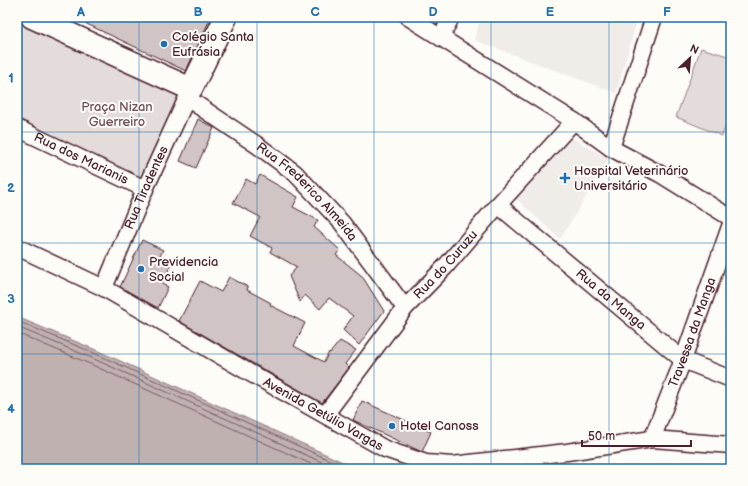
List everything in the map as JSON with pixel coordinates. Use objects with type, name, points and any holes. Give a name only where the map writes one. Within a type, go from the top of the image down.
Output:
[{"type":"main road","points":[[32,17],[189,93],[226,17]]},
{"type":"street","points":[[408,17],[574,122],[611,148],[660,174],[731,218]]},
{"type":"street","points":[[441,38],[451,17]]},
{"type":"street","points":[[611,148],[654,17]]},
{"type":"street","name":"Rua Tiradentes","points":[[104,288],[145,189],[189,93]]},
{"type":"street","name":"Rua Frederico Almeida","points":[[189,93],[295,173],[342,223],[405,308]]},
{"type":"street","name":"Rua do Curuzu","points":[[325,415],[405,308],[445,267],[498,205],[574,122]]},
{"type":"street","name":"Rua dos Marianis","points":[[17,128],[145,189]]},
{"type":"street","name":"Rua da Manga","points":[[498,205],[683,360],[731,379]]},
{"type":"street","name":"Travessa da Manga","points":[[652,439],[683,360],[731,224]]},
{"type":"street","name":"Avenida Getúlio Vargas","points":[[17,247],[104,288],[385,449],[426,464],[452,465],[567,452],[652,439],[731,445]]},
{"type":"shaded area","points":[[481,17],[638,17],[616,93],[474,40]]},
{"type":"shaded area","name":"Hospital Veterinário Universitário","points":[[570,137],[609,159],[560,239],[514,197]]},
{"type":"green space","name":"Praça Nizan Guerreiro","points":[[17,17],[24,17],[186,90],[144,183],[17,122]]},
{"type":"green space","points":[[701,48],[731,57],[731,111],[722,136],[676,117]]},
{"type":"water","points":[[17,317],[96,350],[358,469],[17,469]]},
{"type":"building","name":"Colégio Santa Eufrásia","points":[[72,17],[211,17],[186,71]]},
{"type":"building","points":[[198,119],[214,128],[196,168],[180,161]]},
{"type":"building","points":[[260,175],[298,197],[293,207],[318,220],[314,227],[340,250],[336,255],[362,276],[384,311],[359,345],[343,330],[353,316],[329,298],[320,309],[305,295],[300,302],[289,276],[297,267],[270,252],[272,248],[250,236],[260,217],[233,203],[246,179],[255,184]]},
{"type":"building","points":[[142,240],[163,250],[160,256],[172,262],[162,284],[168,287],[158,308],[120,287]]},
{"type":"building","points":[[229,277],[248,287],[247,290],[271,303],[270,305],[305,323],[294,346],[324,362],[329,352],[330,353],[340,341],[356,350],[345,364],[349,368],[322,403],[179,321],[200,281],[221,292]]},
{"type":"building","name":"Hotel Canoss","points":[[362,401],[431,432],[422,452],[353,420]]},
{"type":"place","name":"Colégio Santa Eufrásia","points":[[164,44]]},
{"type":"place","name":"Hospital Veterinário Universitário","points":[[565,178]]},
{"type":"place","name":"Previdencia Social","points":[[141,269]]},
{"type":"place","name":"Hotel Canoss","points":[[392,426]]}]
